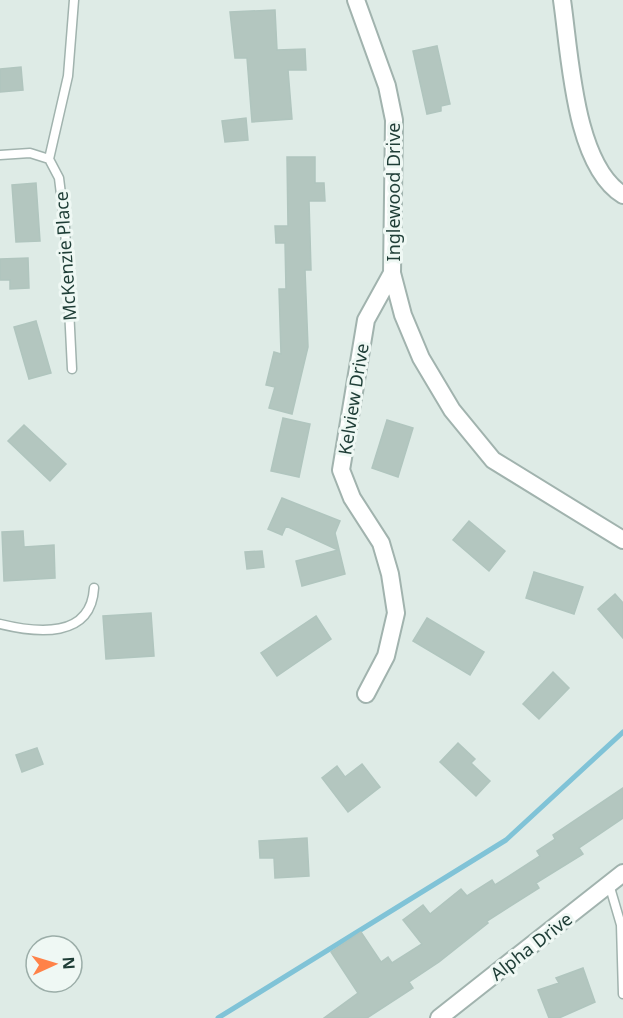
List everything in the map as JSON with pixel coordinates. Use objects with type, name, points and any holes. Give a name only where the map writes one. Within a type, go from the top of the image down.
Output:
[{"type":"street","name":"Inglewood Drive","points":[[356,0],[387,86],[394,120],[392,273],[404,315],[422,358],[452,410],[493,460],[623,540]]},
{"type":"street","points":[[562,0],[580,118],[587,141],[594,163],[609,186],[623,195]]},
{"type":"street","name":"Kelview Drive","points":[[366,694],[386,656],[396,613],[390,574],[381,543],[352,498],[341,470],[366,320],[392,273]]},
{"type":"street","name":"Alpha Drive","points":[[439,1018],[623,873]]},
{"type":"lane","points":[[0,155],[30,153],[49,159],[68,76],[74,0]]},
{"type":"lane","name":"McKenzie Place","points":[[49,159],[59,178],[63,207],[72,369]]},
{"type":"lane","points":[[0,624],[30,631],[66,627],[84,618],[94,600],[94,588]]},
{"type":"lane","points":[[609,884],[621,925],[623,994]]},
{"type":"building","points":[[275,10],[277,50],[305,49],[306,70],[288,70],[292,119],[252,122],[247,58],[235,58],[230,12]]},
{"type":"building","points":[[437,46],[450,104],[441,106],[441,111],[427,114],[413,51]]},
{"type":"building","points":[[21,67],[23,90],[0,92],[0,69]]},
{"type":"building","points":[[246,118],[248,140],[225,142],[222,121]]},
{"type":"building","points":[[287,157],[315,157],[315,183],[324,183],[325,201],[309,201],[311,270],[305,270],[308,347],[292,414],[269,408],[275,387],[266,385],[274,352],[281,354],[279,289],[286,289],[285,243],[276,243],[275,226],[288,226]]},
{"type":"building","points":[[36,183],[40,241],[16,242],[12,185]]},
{"type":"building","points":[[28,258],[29,288],[10,289],[10,280],[0,280],[0,259]]},
{"type":"building","points":[[36,321],[51,373],[29,379],[14,327]]},
{"type":"building","points":[[283,418],[310,424],[299,477],[271,471]]},
{"type":"building","points":[[387,420],[413,428],[398,477],[372,468]]},
{"type":"building","points":[[24,425],[66,464],[50,481],[8,441]]},
{"type":"building","points":[[282,498],[340,521],[335,533],[345,574],[302,586],[296,561],[338,550],[286,526],[282,535],[268,529]]},
{"type":"building","points":[[469,521],[505,551],[489,571],[453,540]]},
{"type":"building","points":[[23,531],[24,547],[54,545],[55,578],[4,581],[2,532]]},
{"type":"building","points":[[262,551],[264,567],[247,569],[245,552]]},
{"type":"building","points":[[534,572],[583,587],[574,614],[526,598]]},
{"type":"building","points":[[615,594],[623,603],[623,638],[598,609]]},
{"type":"building","points":[[151,613],[154,656],[106,659],[103,616]]},
{"type":"building","points":[[316,616],[331,639],[277,676],[261,653]]},
{"type":"building","points":[[427,618],[484,652],[470,675],[413,641]]},
{"type":"building","points":[[553,672],[569,688],[539,719],[523,704]]},
{"type":"building","points":[[458,743],[475,759],[471,763],[490,781],[476,796],[440,762]]},
{"type":"building","points":[[37,748],[43,764],[22,772],[16,755]]},
{"type":"building","points":[[362,764],[380,787],[348,812],[322,778],[337,766],[345,777]]},
{"type":"building","points":[[623,788],[623,818],[579,848],[583,854],[536,883],[539,888],[487,921],[488,923],[439,962],[409,982],[413,988],[367,1018],[324,1018],[358,993],[331,952],[361,932],[381,962],[388,957],[392,963],[422,944],[403,920],[423,905],[430,914],[461,889],[467,896],[492,880],[495,885],[540,856],[537,851],[555,839],[553,835]]},
{"type":"building","points":[[307,838],[309,876],[275,878],[274,858],[260,858],[259,841]]},
{"type":"building","points":[[583,968],[595,1002],[559,1018],[549,1018],[538,990],[559,983],[556,978]]},
{"type":"waterway","points":[[218,1018],[506,840],[623,732]]}]
